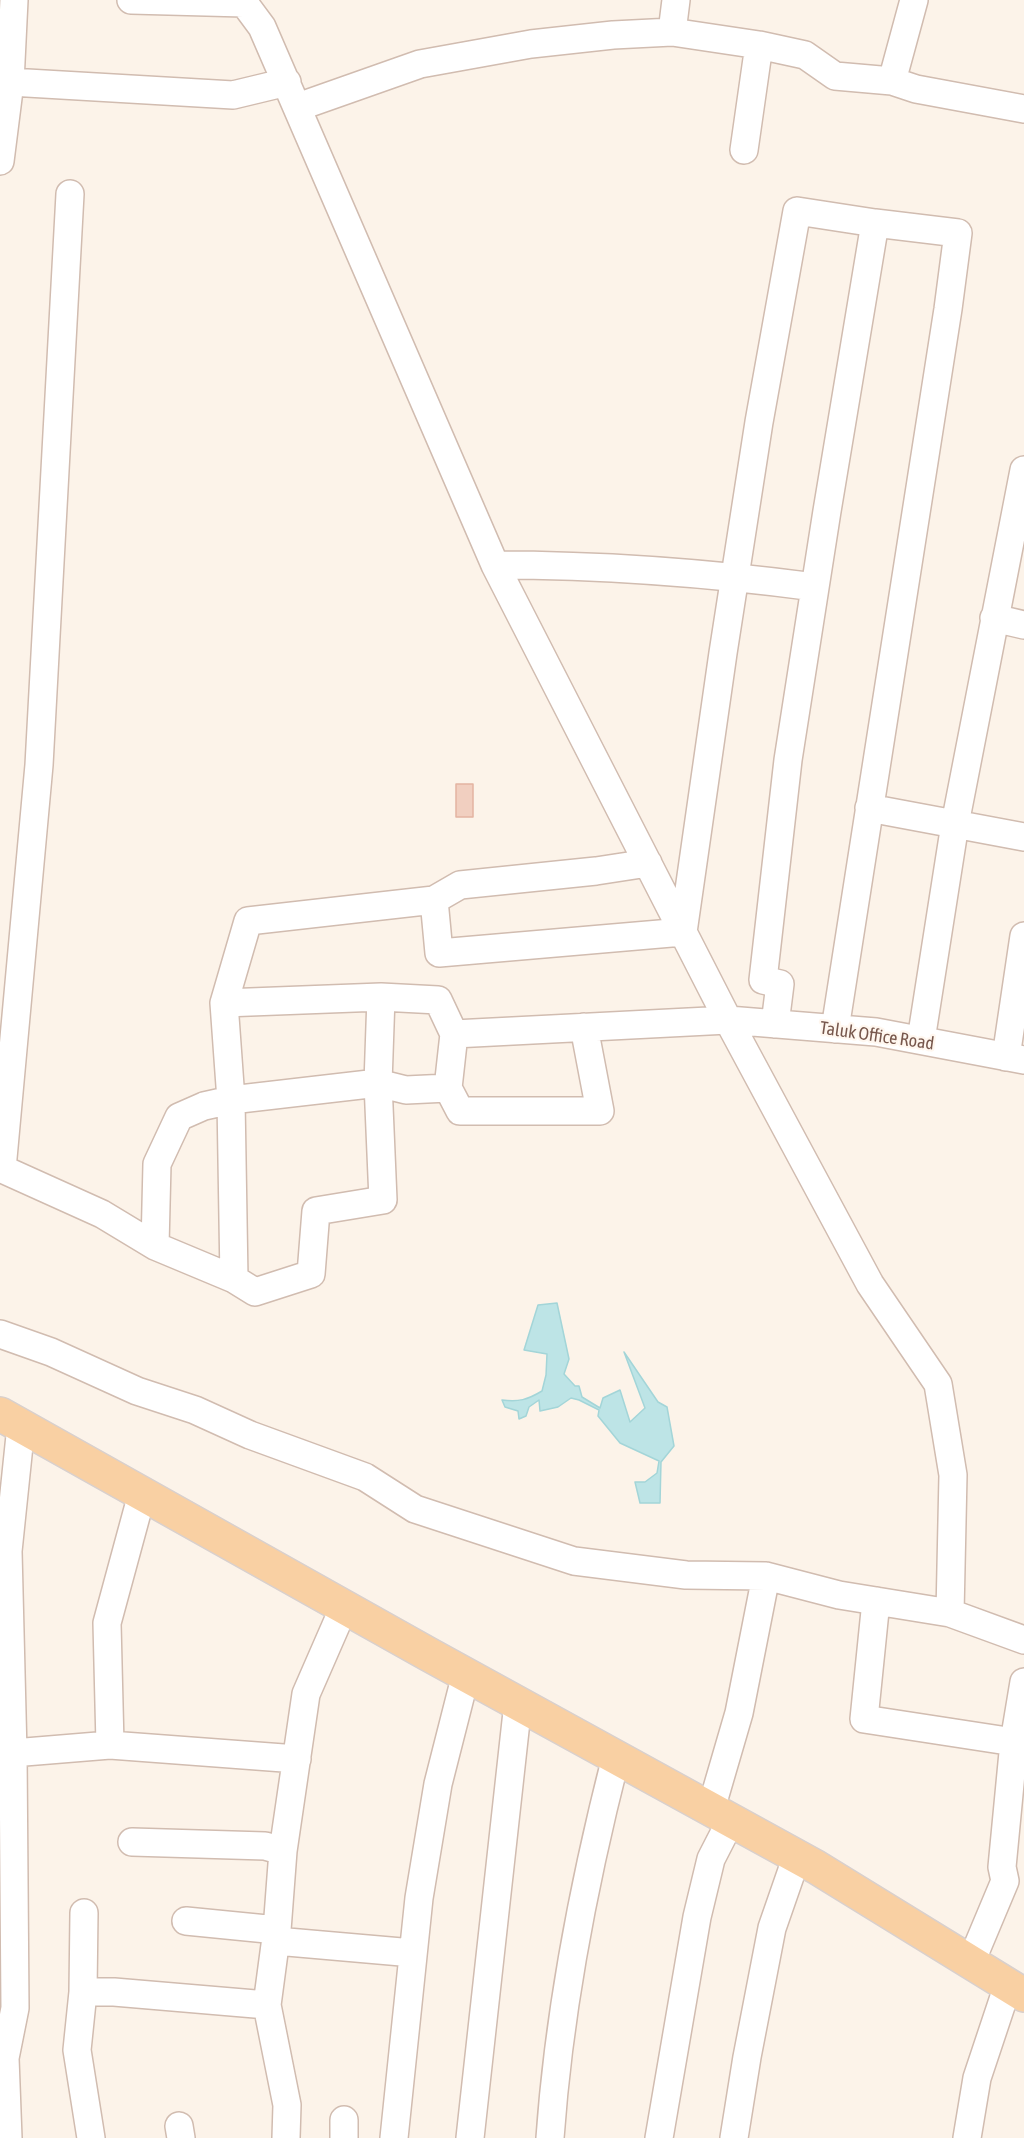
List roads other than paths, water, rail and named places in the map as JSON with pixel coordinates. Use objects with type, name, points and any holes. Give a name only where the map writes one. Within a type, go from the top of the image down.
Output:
[{"type":"main road","points":[[10,1420],[796,1856],[1016,1990]]},
{"type":"street","points":[[0,161],[10,82],[14,0]]},
{"type":"street","points":[[131,0],[243,2],[262,27],[495,565],[728,1020],[870,1284],[938,1384],[953,1475],[950,1613]]},
{"type":"street","points":[[672,32],[676,0]]},
{"type":"street","points":[[892,81],[914,0]]},
{"type":"street","points":[[298,108],[420,64],[531,44],[613,35],[672,32],[759,45],[805,55],[835,76],[892,81],[916,89],[1024,109]]},
{"type":"street","points":[[744,150],[759,45]]},
{"type":"street","points":[[10,82],[233,95],[287,82]]},
{"type":"street","points":[[70,194],[39,765],[1,1168],[102,1214],[155,1246],[234,1279],[255,1292],[311,1274],[316,1211],[382,1200],[378,1083],[381,997]]},
{"type":"street","points":[[683,932],[759,422],[797,211],[958,233],[835,1029]]},
{"type":"street","points":[[775,1024],[780,984],[763,980],[788,760],[875,223]]},
{"type":"street","points":[[921,1040],[955,824],[972,743],[993,618],[1024,470]]},
{"type":"street","points":[[495,565],[562,565],[735,576],[815,587]]},
{"type":"street","points":[[993,618],[1024,625]]},
{"type":"street","points":[[869,808],[1024,837]]},
{"type":"street","points":[[234,1279],[231,1100],[224,1003],[248,921],[434,900],[460,885],[596,871],[648,863]]},
{"type":"street","points":[[434,900],[439,953],[683,932]]},
{"type":"street","points":[[1015,1058],[1024,936]]},
{"type":"street","points":[[224,1003],[381,997],[438,1000],[454,1034],[448,1088],[460,1111],[600,1111],[584,1027]]},
{"type":"street","name":"Taluk Office Road","points":[[454,1034],[728,1020],[876,1032],[1015,1058]]},
{"type":"street","points":[[155,1246],[157,1164],[179,1117],[204,1106],[231,1100],[378,1083],[406,1090],[448,1088]]},
{"type":"street","points":[[0,1334],[51,1352],[137,1390],[195,1410],[250,1435],[365,1477],[416,1509],[574,1561],[686,1575],[766,1576],[839,1595],[950,1613],[1024,1640]]},
{"type":"street","points":[[8,2138],[5,2058],[15,2008],[6,1753],[10,1420]]},
{"type":"street","points":[[110,1745],[107,1623],[142,1494]]},
{"type":"street","points":[[659,2138],[697,1917],[721,1814],[766,1576]]},
{"type":"street","points":[[876,1600],[864,1719],[1014,1742]]},
{"type":"street","points":[[286,2138],[287,2104],[267,2005],[276,1936],[283,1851],[306,1694],[344,1607]]},
{"type":"street","points":[[394,2138],[419,1898],[438,1784],[466,1674]]},
{"type":"street","points":[[971,1962],[1015,1882],[1002,1867],[1014,1742],[1024,1682]]},
{"type":"street","points":[[470,2138],[518,1703]]},
{"type":"street","points":[[6,1753],[110,1745],[297,1760]]},
{"type":"street","points":[[550,2138],[554,2075],[571,1967],[591,1856],[616,1757]]},
{"type":"street","points":[[132,1842],[264,1846],[283,1851]]},
{"type":"street","points":[[734,2138],[772,1928],[796,1856]]},
{"type":"street","points":[[84,1913],[83,1992],[77,2050],[90,2138]]},
{"type":"street","points":[[186,1921],[276,1936],[413,1953]]},
{"type":"street","points":[[967,2138],[977,2078],[1016,1990]]},
{"type":"street","points":[[83,1992],[114,1992],[267,2005]]},
{"type":"water","points":[[557,1303],[569,1359],[564,1374],[575,1386],[579,1386],[582,1397],[600,1408],[603,1398],[620,1390],[630,1422],[645,1408],[624,1352],[658,1402],[667,1407],[674,1446],[661,1462],[660,1503],[640,1503],[635,1482],[645,1482],[657,1473],[659,1461],[620,1443],[598,1416],[599,1410],[571,1398],[558,1407],[540,1411],[539,1400],[529,1407],[526,1416],[519,1419],[518,1411],[505,1407],[502,1400],[523,1400],[542,1391],[546,1375],[547,1354],[524,1350],[538,1305]]}]
